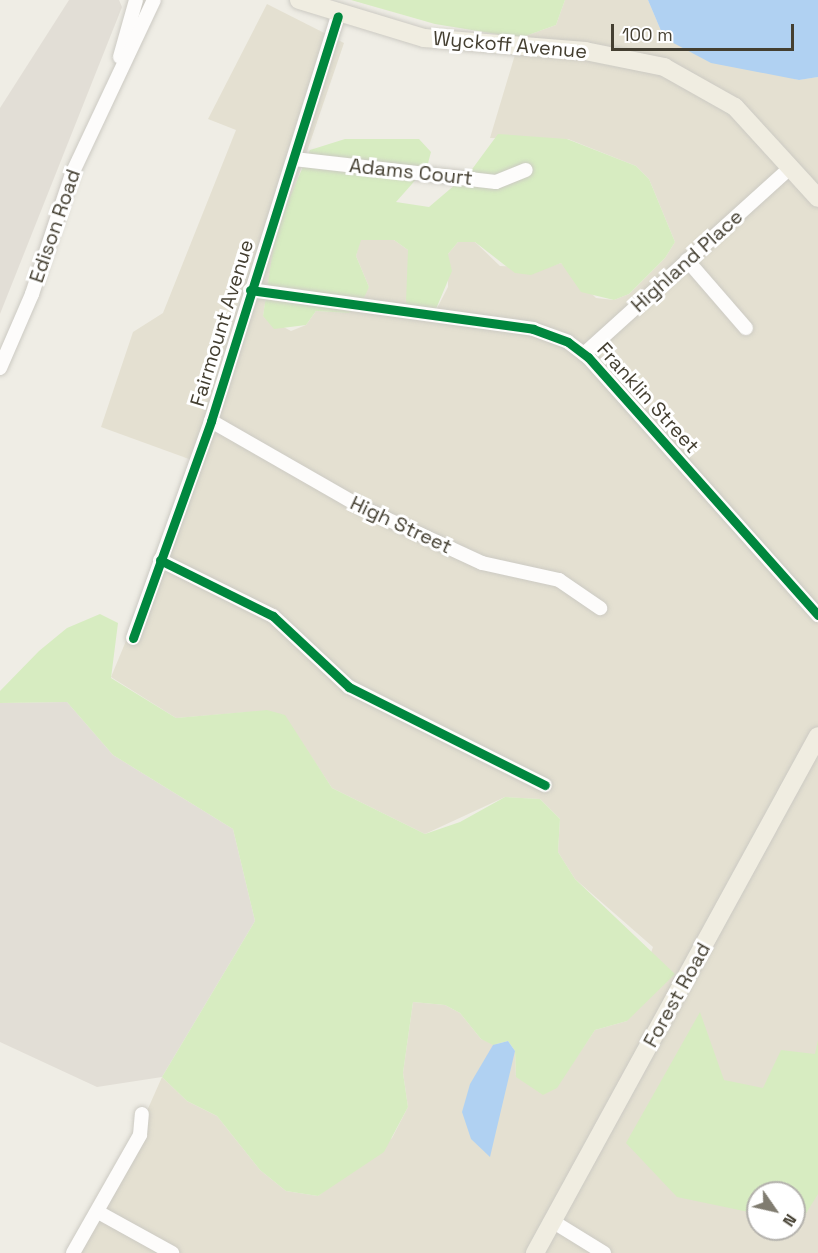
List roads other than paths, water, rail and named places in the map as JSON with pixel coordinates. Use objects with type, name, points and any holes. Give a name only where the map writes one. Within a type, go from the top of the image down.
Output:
[{"type":"main road","name":"Wyckoff Avenue","points":[[299,0],[338,16],[378,27],[463,43],[585,51],[664,67],[735,107],[818,198]]},
{"type":"main road","points":[[328,0],[378,27]]},
{"type":"main road","name":"Forest Road","points":[[535,1253],[818,736]]},
{"type":"street","name":"Edison Road","points":[[112,85],[136,0]]},
{"type":"street","name":"Edison Road","points":[[0,368],[32,294],[72,174],[154,0]]},
{"type":"street","name":"Fairmount Avenue","points":[[133,638],[211,421],[250,290],[294,159],[338,16]]},
{"type":"street","name":"Adams Court","points":[[294,159],[496,182],[526,170]]},
{"type":"street","name":"Highland Place","points":[[584,354],[790,168]]},
{"type":"street","points":[[687,260],[746,328]]},
{"type":"street","name":"Franklin Street","points":[[250,290],[533,329],[584,354],[818,615]]},
{"type":"street","name":"High Street","points":[[211,421],[361,507],[482,563],[559,580],[600,608]]},
{"type":"street","points":[[160,560],[273,616],[341,682],[545,786]]},
{"type":"street","points":[[73,1253],[140,1135],[142,1114]]},
{"type":"street","points":[[98,1212],[172,1253]]},
{"type":"street","points":[[552,1221],[604,1253]]},
{"type":"water","points":[[648,0],[818,0],[818,77],[799,80],[711,63],[664,38]]},
{"type":"water","points":[[508,1041],[515,1051],[490,1157],[471,1139],[462,1112],[470,1084],[493,1045]]}]
